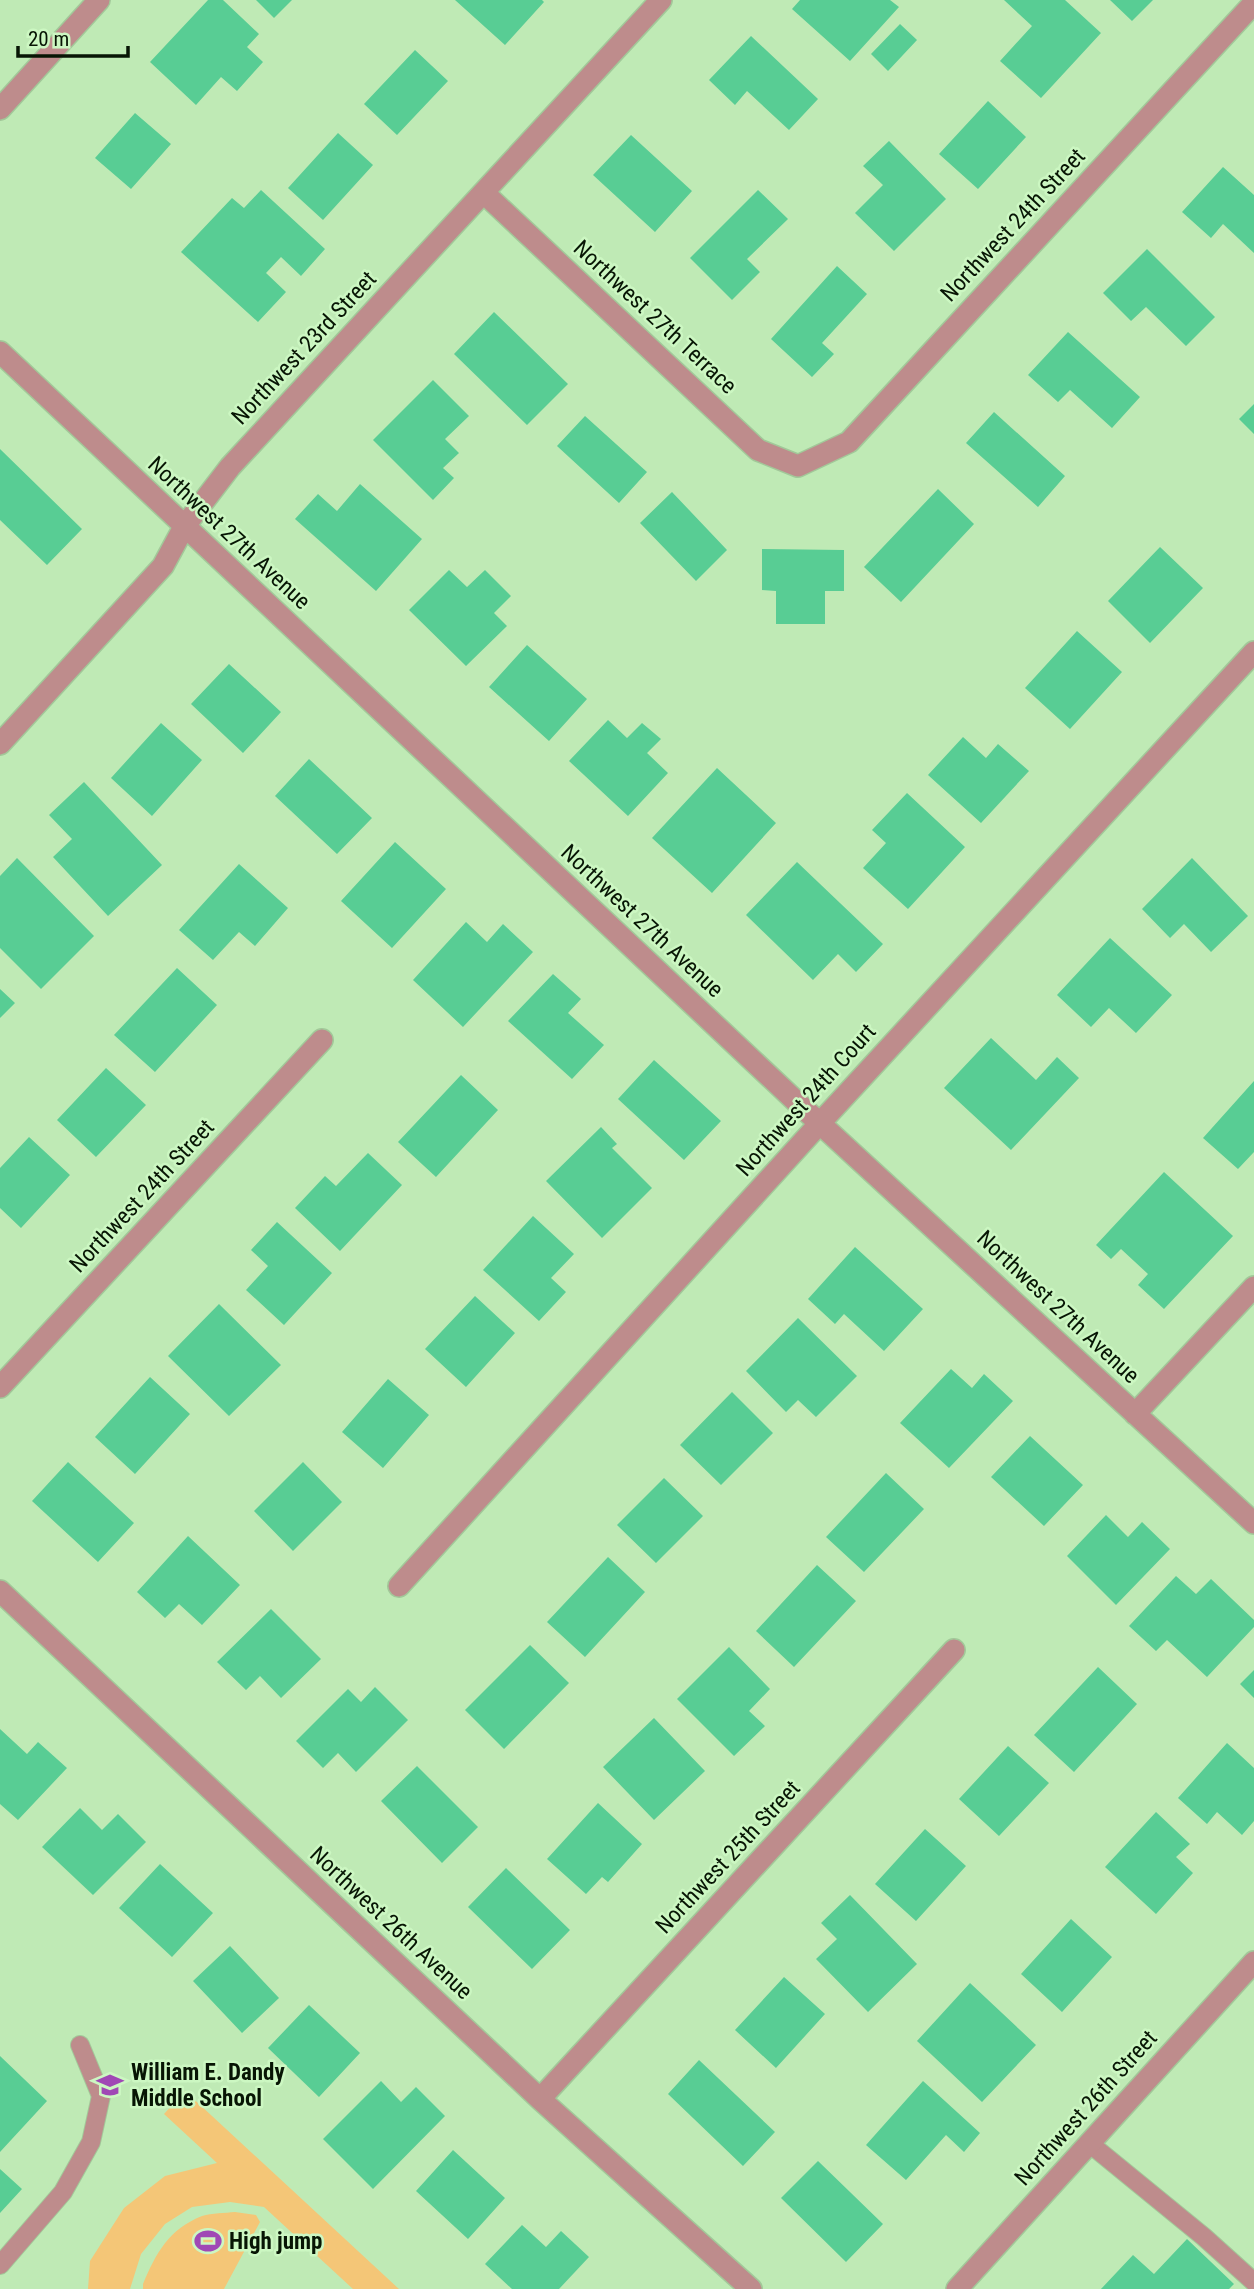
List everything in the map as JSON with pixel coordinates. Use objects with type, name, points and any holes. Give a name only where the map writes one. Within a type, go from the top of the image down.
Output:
[{"type":"street","points":[[0,109],[99,0]]},
{"type":"street","name":"Northwest 23rd Street","points":[[0,744],[163,566],[184,527],[230,467],[661,0]]},
{"type":"street","name":"Northwest 24th Street","points":[[798,466],[849,442],[1254,3]]},
{"type":"street","name":"Northwest 27th Terrace","points":[[484,193],[758,450],[798,466]]},
{"type":"street","name":"Northwest 27th Avenue","points":[[0,352],[820,1123],[1254,1523]]},
{"type":"street","name":"Northwest 24th Court","points":[[399,1586],[1254,652]]},
{"type":"street","name":"Northwest 24th Street","points":[[0,1387],[322,1040]]},
{"type":"street","points":[[1135,1414],[1254,1287]]},
{"type":"street","name":"Northwest 26th Avenue","points":[[0,1591],[540,2099],[751,2289]]},
{"type":"street","name":"Northwest 25th Street","points":[[540,2099],[954,1650]]},
{"type":"street","name":"Northwest 26th Street","points":[[957,2289],[1254,1962]]},
{"type":"lane","points":[[0,2265],[63,2192],[91,2142],[101,2096],[80,2045]]},
{"type":"lane","points":[[1089,2143],[1204,2237],[1254,2282]]},
{"type":"shaded area","points":[[185,2091],[399,2289],[353,2289],[264,2207],[230,2202],[192,2207],[165,2224],[141,2254],[130,2289],[88,2289],[90,2261],[124,2208],[165,2176],[217,2163],[164,2114]]},
{"type":"shaded area","name":"High jump","points":[[235,2212],[256,2215],[260,2222],[224,2289],[143,2289],[153,2262],[172,2235],[202,2216]]},
{"type":"building","points":[[208,0],[223,0],[259,34],[247,47],[263,62],[237,91],[221,77],[196,105],[150,62]]},
{"type":"building","points":[[256,0],[292,0],[274,18]]},
{"type":"building","points":[[455,0],[542,0],[544,2],[505,45]]},
{"type":"building","points":[[800,0],[890,0],[899,7],[850,61],[792,9]]},
{"type":"building","points":[[1004,0],[1065,0],[1101,33],[1041,98],[1000,61],[1032,26]]},
{"type":"building","points":[[1110,0],[1153,0],[1132,21]]},
{"type":"building","points":[[900,24],[917,40],[888,71],[871,54]]},
{"type":"building","points":[[751,36],[818,99],[789,130],[747,91],[735,105],[709,80]]},
{"type":"building","points":[[415,50],[448,81],[397,135],[364,104]]},
{"type":"building","points":[[988,101],[1026,137],[978,189],[939,154]]},
{"type":"building","points":[[135,113],[171,144],[131,189],[95,158]]},
{"type":"building","points":[[338,133],[373,165],[323,220],[288,188]]},
{"type":"building","points":[[631,135],[692,191],[655,232],[593,175]]},
{"type":"building","points":[[889,141],[946,199],[894,251],[855,213],[883,185],[863,166]]},
{"type":"building","points":[[1223,167],[1254,195],[1254,253],[1223,224],[1211,238],[1182,212]]},
{"type":"building","points":[[261,190],[325,249],[301,276],[281,257],[266,273],[286,292],[258,322],[181,252],[232,198],[244,208]]},
{"type":"building","points":[[758,190],[788,219],[747,259],[760,272],[732,300],[690,258]]},
{"type":"building","points":[[1147,249],[1215,317],[1186,346],[1146,307],[1131,321],[1103,293]]},
{"type":"building","points":[[837,266],[867,294],[822,343],[834,354],[812,377],[771,339]]},
{"type":"building","points":[[494,312],[568,384],[527,425],[454,354]]},
{"type":"building","points":[[1068,332],[1140,397],[1112,428],[1070,390],[1058,402],[1028,375]]},
{"type":"building","points":[[433,380],[469,416],[445,439],[459,453],[443,468],[454,478],[433,500],[373,440]]},
{"type":"building","points":[[1254,404],[1254,434],[1239,419]]},
{"type":"building","points":[[994,412],[1065,476],[1038,507],[966,443]]},
{"type":"building","points":[[585,416],[647,472],[619,503],[557,446]]},
{"type":"building","points":[[0,449],[82,529],[47,565],[0,520]]},
{"type":"building","points":[[360,484],[422,539],[376,591],[295,519],[318,494],[337,511]]},
{"type":"building","points":[[938,489],[974,524],[901,602],[864,567]]},
{"type":"building","points":[[672,492],[727,550],[696,581],[640,523]]},
{"type":"building","points":[[1160,547],[1203,588],[1150,643],[1108,601]]},
{"type":"building","points":[[762,549],[844,550],[844,591],[825,591],[825,624],[776,624],[776,591],[762,590]]},
{"type":"building","points":[[449,570],[467,587],[485,570],[511,596],[494,613],[507,626],[466,666],[409,610]]},
{"type":"building","points":[[1077,631],[1122,672],[1070,729],[1025,688]]},
{"type":"building","points":[[527,645],[587,699],[549,741],[489,687]]},
{"type":"building","points":[[229,664],[281,712],[243,753],[191,704]]},
{"type":"building","points":[[608,720],[627,738],[642,723],[661,739],[647,753],[668,773],[628,816],[569,761]]},
{"type":"building","points":[[161,723],[202,760],[152,816],[111,778]]},
{"type":"building","points":[[963,737],[986,758],[998,744],[1029,771],[981,823],[928,775]]},
{"type":"building","points":[[309,759],[372,818],[337,854],[275,796]]},
{"type":"building","points":[[717,768],[776,823],[712,893],[652,838]]},
{"type":"building","points":[[84,782],[162,865],[108,916],[53,857],[72,839],[49,815]]},
{"type":"building","points":[[907,793],[965,847],[908,909],[863,868],[886,843],[872,830]]},
{"type":"building","points":[[395,842],[446,889],[392,948],[341,901]]},
{"type":"building","points":[[17,858],[94,936],[41,989],[0,948],[0,876]]},
{"type":"building","points":[[1192,858],[1248,916],[1211,952],[1184,924],[1170,938],[1142,909]]},
{"type":"building","points":[[797,862],[883,944],[856,972],[838,954],[813,980],[746,915]]},
{"type":"building","points":[[239,864],[288,908],[255,946],[239,932],[213,960],[179,930]]},
{"type":"building","points":[[466,922],[487,942],[503,924],[533,952],[463,1027],[413,980]]},
{"type":"building","points":[[1110,938],[1172,995],[1136,1033],[1109,1008],[1091,1027],[1057,995]]},
{"type":"building","points":[[177,968],[217,1005],[155,1072],[114,1035]]},
{"type":"building","points":[[553,974],[581,999],[568,1013],[604,1045],[572,1079],[508,1021]]},
{"type":"building","points":[[0,989],[15,1003],[0,1018]]},
{"type":"building","points":[[991,1038],[1036,1080],[1057,1057],[1079,1078],[1011,1150],[944,1088]]},
{"type":"building","points":[[654,1060],[721,1121],[684,1160],[618,1099]]},
{"type":"building","points":[[106,1068],[146,1105],[96,1157],[57,1120]]},
{"type":"building","points":[[461,1075],[498,1110],[436,1177],[398,1142]]},
{"type":"building","points":[[1254,1081],[1254,1152],[1238,1169],[1203,1138]]},
{"type":"building","points":[[601,1127],[617,1144],[612,1148],[652,1188],[602,1238],[546,1181]]},
{"type":"building","points":[[29,1137],[70,1175],[21,1228],[0,1208],[0,1168]]},
{"type":"building","points":[[368,1153],[402,1185],[340,1251],[295,1208],[325,1176],[336,1186]]},
{"type":"building","points":[[1164,1172],[1233,1236],[1164,1309],[1138,1285],[1148,1274],[1121,1249],[1111,1259],[1096,1245]]},
{"type":"building","points":[[533,1216],[574,1254],[551,1278],[566,1292],[539,1321],[483,1270]]},
{"type":"building","points":[[277,1222],[332,1273],[284,1325],[246,1290],[268,1266],[251,1250]]},
{"type":"building","points":[[855,1247],[923,1309],[884,1351],[844,1314],[835,1324],[808,1299]]},
{"type":"building","points":[[475,1296],[515,1333],[466,1387],[425,1349]]},
{"type":"building","points":[[219,1304],[281,1365],[229,1416],[168,1356]]},
{"type":"building","points":[[798,1318],[857,1376],[816,1417],[798,1400],[786,1412],[746,1371]]},
{"type":"building","points":[[951,1369],[972,1388],[984,1374],[1013,1401],[949,1468],[900,1423]]},
{"type":"building","points":[[150,1377],[190,1414],[135,1474],[95,1437]]},
{"type":"building","points":[[388,1379],[429,1415],[383,1468],[342,1432]]},
{"type":"building","points":[[732,1392],[773,1433],[721,1485],[680,1445]]},
{"type":"building","points":[[1030,1436],[1083,1485],[1044,1526],[991,1477]]},
{"type":"building","points":[[68,1462],[134,1523],[98,1562],[32,1501]]},
{"type":"building","points":[[303,1462],[342,1502],[293,1551],[254,1511]]},
{"type":"building","points":[[886,1473],[924,1509],[864,1572],[826,1537]]},
{"type":"building","points":[[664,1478],[703,1516],[656,1563],[617,1525]]},
{"type":"building","points":[[1106,1515],[1128,1537],[1142,1522],[1170,1549],[1116,1605],[1067,1556]]},
{"type":"building","points":[[188,1536],[240,1585],[202,1625],[179,1604],[165,1618],[137,1592]]},
{"type":"building","points":[[608,1557],[645,1592],[585,1657],[547,1622]]},
{"type":"building","points":[[817,1565],[856,1601],[794,1667],[756,1631]]},
{"type":"building","points":[[1176,1576],[1196,1594],[1211,1579],[1254,1620],[1254,1627],[1207,1677],[1167,1640],[1156,1651],[1129,1626]]},
{"type":"building","points":[[271,1609],[321,1659],[281,1698],[260,1676],[246,1690],[217,1662]]},
{"type":"building","points":[[530,1645],[569,1683],[504,1749],[465,1710]]},
{"type":"building","points":[[729,1647],[770,1689],[749,1711],[765,1726],[734,1756],[677,1699]]},
{"type":"building","points":[[1098,1667],[1137,1704],[1074,1772],[1034,1735]]},
{"type":"building","points":[[1254,1670],[1254,1698],[1240,1684]]},
{"type":"building","points":[[375,1687],[408,1720],[356,1772],[338,1753],[323,1768],[296,1741],[348,1689],[361,1702]]},
{"type":"building","points":[[654,1718],[705,1771],[654,1820],[603,1767]]},
{"type":"building","points":[[0,1729],[27,1754],[38,1742],[67,1768],[18,1820],[0,1804]]},
{"type":"building","points":[[1227,1743],[1254,1768],[1254,1821],[1242,1835],[1217,1812],[1207,1824],[1178,1798]]},
{"type":"building","points":[[1008,1746],[1049,1783],[999,1836],[959,1799]]},
{"type":"building","points":[[417,1766],[478,1827],[442,1863],[381,1801]]},
{"type":"building","points":[[598,1803],[642,1844],[608,1882],[602,1877],[586,1894],[547,1859]]},
{"type":"building","points":[[80,1808],[102,1830],[118,1814],[146,1842],[93,1895],[42,1847]]},
{"type":"building","points":[[1156,1812],[1190,1844],[1176,1857],[1193,1873],[1156,1914],[1105,1867]]},
{"type":"building","points":[[925,1829],[966,1866],[916,1921],[875,1884]]},
{"type":"building","points":[[160,1864],[213,1913],[172,1957],[119,1908]]},
{"type":"building","points":[[506,1868],[570,1930],[532,1969],[468,1907]]},
{"type":"building","points":[[850,1895],[917,1964],[868,2012],[816,1959],[837,1939],[821,1923]]},
{"type":"building","points":[[1071,1919],[1112,1957],[1062,2012],[1021,1974]]},
{"type":"building","points":[[230,1946],[279,1998],[242,2033],[193,1981]]},
{"type":"building","points":[[784,1977],[825,2014],[776,2068],[735,2030]]},
{"type":"building","points":[[970,1983],[1036,2045],[982,2102],[917,2041]]},
{"type":"building","points":[[309,2005],[360,2053],[319,2097],[268,2048]]},
{"type":"building","points":[[0,2056],[47,2101],[0,2152]]},
{"type":"building","points":[[699,2060],[775,2132],[743,2166],[668,2094]]},
{"type":"building","points":[[381,2081],[401,2102],[416,2087],[445,2116],[373,2189],[323,2139]]},
{"type":"building","points":[[923,2081],[980,2133],[964,2152],[946,2135],[906,2180],[866,2145]]},
{"type":"building","points":[[453,2150],[505,2198],[468,2239],[416,2191]]},
{"type":"building","points":[[818,2161],[883,2224],[846,2262],[781,2198]]},
{"type":"building","points":[[0,2169],[22,2189],[0,2213]]},
{"type":"building","points":[[522,2225],[546,2247],[561,2231],[589,2257],[559,2289],[512,2289],[485,2264]]},
{"type":"building","points":[[1187,2239],[1234,2284],[1229,2289],[1101,2289],[1133,2255],[1154,2274]]},
{"type":"place","name":"William E. Dandy Middle School","points":[[110,2085]]},
{"type":"place","name":"High jump","points":[[208,2241]]}]
